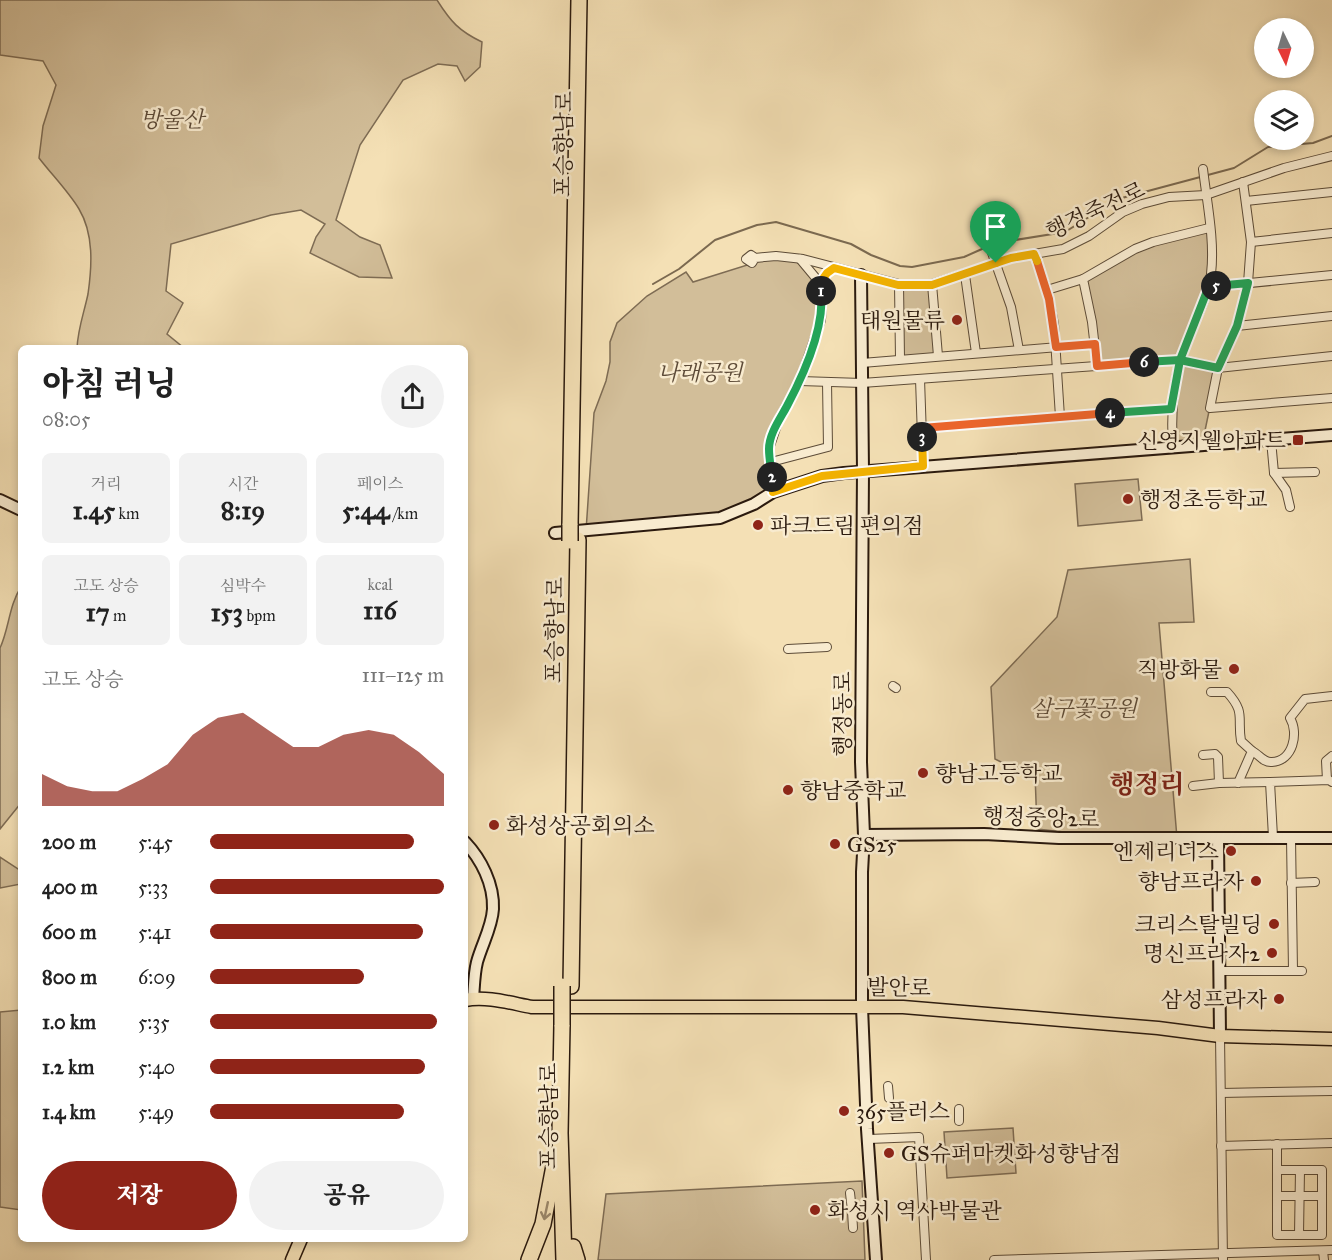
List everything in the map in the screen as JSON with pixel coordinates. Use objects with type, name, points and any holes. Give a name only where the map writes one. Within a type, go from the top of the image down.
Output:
[{"type":"highway","name":"포승향남로","points":[[564,1260],[560,1133],[567,986],[579,0]]},
{"type":"highway","name":"포승향남로","points":[[574,533],[588,0]]},
{"type":"highway","name":"포승향남로","points":[[566,1025],[574,1256]]},
{"type":"highway","points":[[529,1260],[543,1224],[560,1133]]},
{"type":"main road","name":"발안로","points":[[469,1000],[502,1001],[532,1006],[903,1007],[968,1011],[1220,1036],[1332,1039]]},
{"type":"main road","points":[[292,1260],[300,1242]]},
{"type":"street","name":"행정죽전로","points":[[755,258],[776,256],[799,259],[898,285],[932,285],[1011,258],[1051,252],[1076,243],[1123,212],[1142,204],[1169,197],[1206,195],[1284,168],[1332,156]]},
{"type":"street","points":[[1173,447],[1171,409],[1180,360],[1209,286],[1212,262],[1203,174]]},
{"type":"street","points":[[1244,182],[1251,242],[1248,283],[1237,326],[1218,368],[1210,408],[1332,398]]},
{"type":"street","points":[[1246,201],[1332,192]]},
{"type":"street","points":[[1047,290],[1083,279],[1135,249],[1153,242],[1209,228]]},
{"type":"street","points":[[984,230],[1011,307],[1019,350]]},
{"type":"street","points":[[1251,242],[1332,233]]},
{"type":"street","points":[[1034,254],[1047,290],[1054,324],[1060,417]]},
{"type":"street","points":[[773,492],[769,449],[773,434],[800,381],[821,320],[820,283],[799,259]]},
{"type":"street","points":[[820,283],[834,268]]},
{"type":"street","name":"행정동로","points":[[861,275],[863,471],[861,762],[864,835],[862,1007],[876,1260]]},
{"type":"street","points":[[965,275],[976,353]]},
{"type":"street","points":[[1209,286],[1332,275]]},
{"type":"street","points":[[1083,279],[1092,322],[1097,366]]},
{"type":"street","points":[[898,285],[900,359]]},
{"type":"street","points":[[932,285],[938,356]]},
{"type":"street","points":[[1237,326],[1332,316]]},
{"type":"street","points":[[862,363],[1095,344]]},
{"type":"street","points":[[800,381],[862,383],[1180,360],[1218,368],[1332,356]]},
{"type":"street","points":[[920,379],[923,466]]},
{"type":"street","points":[[771,462],[828,447],[827,382]]},
{"type":"street","points":[[922,428],[1171,409]]},
{"type":"street","points":[[555,533],[720,518],[754,504],[773,492],[822,476],[923,466],[1332,435]]},
{"type":"street","points":[[1270,440],[1274,473],[1287,490],[1290,507]]},
{"type":"street","points":[[1274,473],[1315,472]]},
{"type":"street","points":[[0,500],[18,509]]},
{"type":"street","points":[[788,649],[826,647]]},
{"type":"street","points":[[1211,692],[1227,692],[1237,704],[1241,717],[1241,741],[1268,762],[1284,757],[1289,752],[1295,737],[1290,718],[1305,699],[1332,696]]},
{"type":"street","points":[[1238,783],[1252,751]]},
{"type":"street","points":[[1203,755],[1215,754],[1218,757],[1219,783]]},
{"type":"street","points":[[1193,786],[1219,783],[1329,781],[1326,761],[1332,756]]},
{"type":"street","points":[[1270,782],[1273,837]]},
{"type":"street","name":"행정중앙2로","points":[[864,835],[1332,838]]},
{"type":"street","points":[[1218,838],[1223,1257]]},
{"type":"street","points":[[1291,838],[1293,971]]},
{"type":"street","points":[[468,845],[484,867],[493,908],[469,1000]]},
{"type":"street","points":[[1293,879],[1315,882]]},
{"type":"street","points":[[1292,923],[1302,923]]},
{"type":"street","points":[[1292,935],[1302,943]]},
{"type":"street","points":[[1220,971],[1261,974],[1302,971]]},
{"type":"street","points":[[888,1086],[889,1098]]},
{"type":"street","points":[[1221,1093],[1332,1091]]},
{"type":"street","points":[[959,1109],[959,1121]]},
{"type":"street","points":[[868,1139],[920,1137],[926,1260]]},
{"type":"street","points":[[1221,1146],[1332,1143]]},
{"type":"street","points":[[1277,1144],[1277,1170],[1277,1235],[1322,1235],[1322,1170],[1277,1170]]},
{"type":"street","points":[[1299,1235],[1300,1170]]},
{"type":"street","points":[[850,1193],[853,1228]]},
{"type":"street","points":[[1277,1196],[1322,1196]]},
{"type":"street","points":[[852,1211],[873,1211]]},
{"type":"street","points":[[994,1260],[1223,1257],[1328,1250],[1324,1260]]},
{"type":"green space","name":"방울산","points":[[0,0],[437,0],[456,25],[482,42],[480,67],[465,81],[457,66],[438,64],[403,80],[360,145],[336,220],[360,237],[380,245],[392,278],[359,277],[310,253],[316,237],[325,224],[301,210],[271,215],[171,244],[166,291],[183,303],[167,334],[180,345],[77,345],[88,294],[91,261],[87,229],[79,209],[39,158],[43,126],[56,85],[43,61],[0,55]]},
{"type":"green space","points":[[1209,228],[1211,274],[1180,359],[1218,368],[1202,445],[1173,447],[1180,360],[1097,366],[1083,279],[1135,249]]},
{"type":"green space","name":"나래공원","points":[[776,256],[799,259],[820,283],[821,320],[769,449],[773,492],[735,512],[586,531],[594,413],[606,381],[610,362],[610,342],[617,323],[647,296],[686,272],[693,282]]},
{"type":"green space","points":[[899,284],[932,284],[938,356],[900,359]]},
{"type":"green space","points":[[1138,479],[1142,520],[1078,526],[1075,484]]},
{"type":"green space","name":"살구꽃공원","points":[[1190,559],[1194,622],[1159,623],[1177,838],[1127,839],[1037,829],[1035,773],[995,759],[991,687],[1057,617],[1068,570]]},
{"type":"green space","points":[[18,592],[18,807],[0,829],[0,648]]},
{"type":"green space","points":[[0,857],[18,869],[18,885],[0,888]]},
{"type":"green space","points":[[18,1010],[18,1210],[0,1207],[0,1012]]},
{"type":"green space","points":[[1013,1128],[1016,1173],[947,1178],[944,1132]]},
{"type":"green space","points":[[862,1181],[865,1260],[598,1260],[606,1194]]},
{"type":"waterway","points":[[653,284],[679,269],[715,240],[757,225],[776,222],[851,244],[871,255],[900,266],[912,267],[964,257],[1009,241],[1065,232],[1118,199],[1234,168],[1268,147],[1313,143],[1332,136]]},
{"type":"place","name":"태원물류","points":[[957,320]]},
{"type":"place","name":"신영지웰아파트","points":[[1298,440]]},
{"type":"place","name":"행정초등학교","points":[[1128,499]]},
{"type":"place","name":"파크드림 편의점","points":[[758,525]]},
{"type":"place","name":"직방화물","points":[[1234,669]]},
{"type":"place","name":"향남고등학교","points":[[923,773]]},
{"type":"place","name":"향남중학교","points":[[788,790]]},
{"type":"place","name":"화성상공회의소","points":[[494,825]]},
{"type":"place","name":"GS25","points":[[835,844]]},
{"type":"place","name":"엔제리너스","points":[[1231,851]]},
{"type":"place","name":"향남프라자","points":[[1256,881]]},
{"type":"place","name":"크리스탈빌딩","points":[[1274,924]]},
{"type":"place","name":"명신프라자2","points":[[1272,953]]},
{"type":"place","name":"삼성프라자","points":[[1279,999]]},
{"type":"place","name":"365플러스","points":[[844,1111]]},
{"type":"place","name":"GS슈퍼마켓화성향남점","points":[[889,1153]]},
{"type":"place","name":"화성시 역사박물관","points":[[815,1210]]},
{"type":"district","name":"행정리","points":[[1147,784]]},
{"type":"route","points":[[996,263],[932,285],[898,285],[834,268],[827,273],[820,283],[821,320],[800,381],[779,419],[769,449],[773,492],[822,476],[923,466],[922,428],[1171,409],[1180,360],[1209,286],[1248,283],[1237,326],[1218,368],[1180,360],[1097,366],[1095,344],[1056,347],[1047,290],[1034,254],[996,263]]}]
